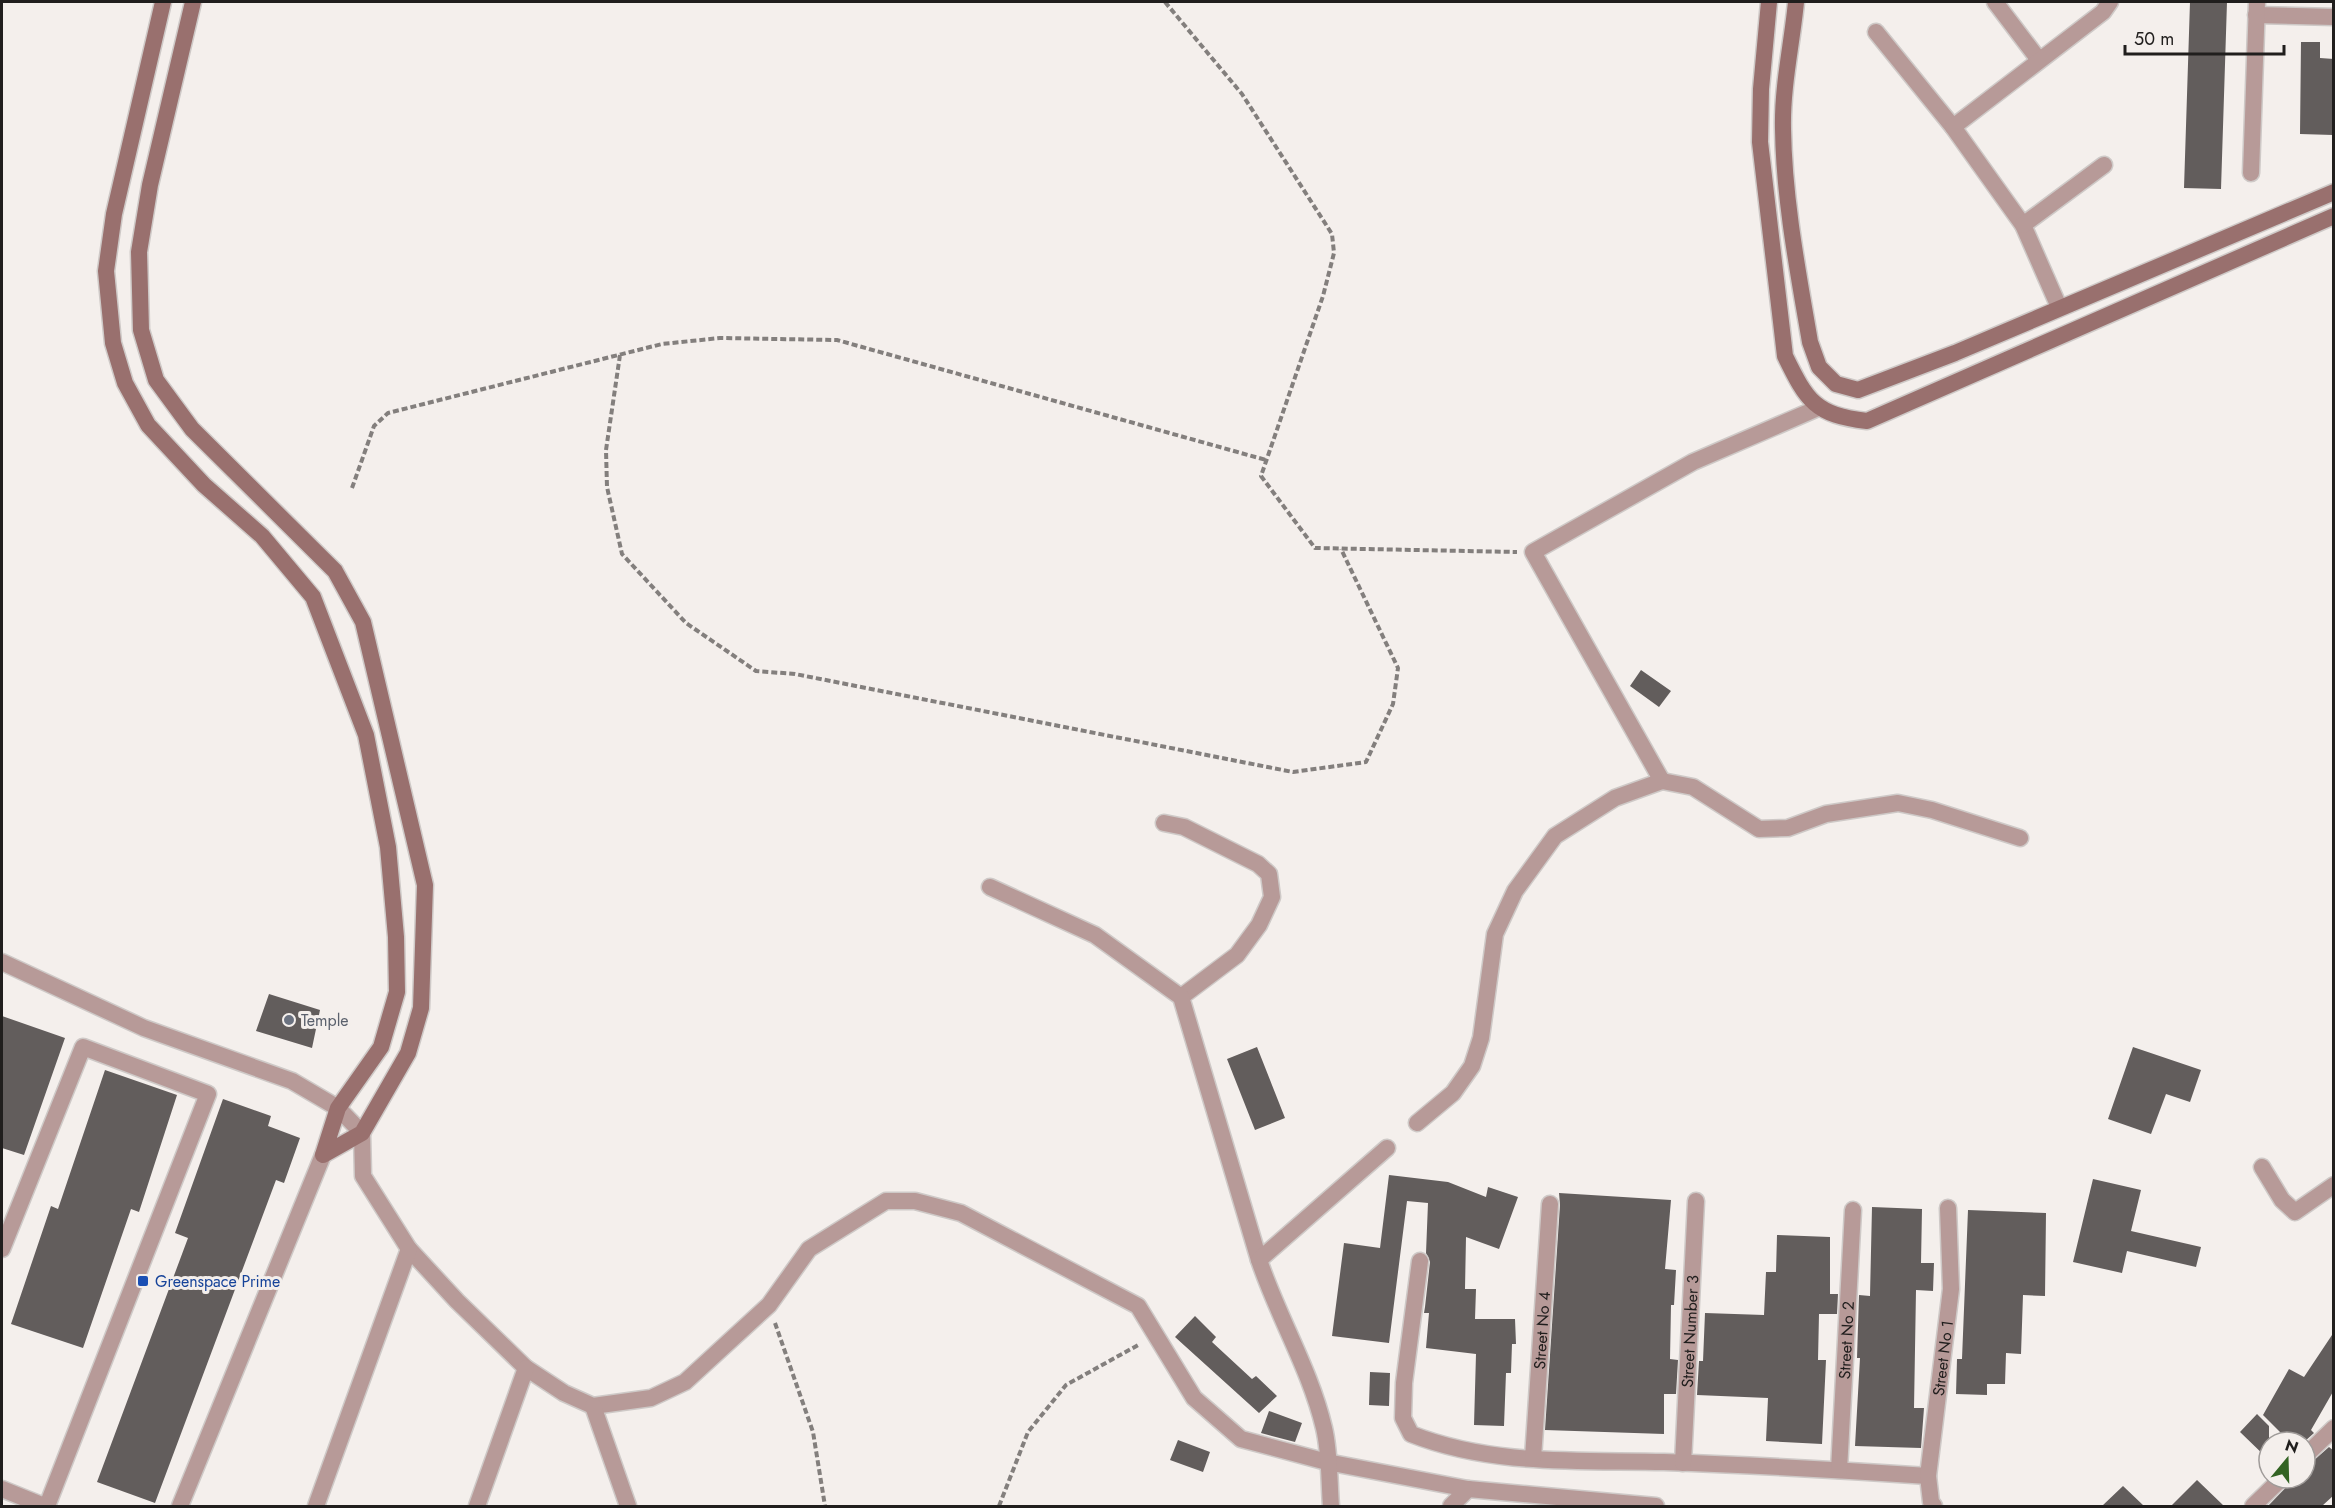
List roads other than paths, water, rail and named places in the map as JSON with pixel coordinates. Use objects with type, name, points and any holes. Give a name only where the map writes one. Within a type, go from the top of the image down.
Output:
[{"type":"main road","points":[[163,2],[114,214],[106,271],[113,343],[125,382],[148,425],[204,484],[262,536],[313,597],[366,735],[388,847],[398,992],[381,1047],[338,1108],[323,1155]]},
{"type":"main road","points":[[192,2],[150,185],[139,252],[141,330],[156,380],[192,429],[335,571],[363,622],[406,801],[425,896],[421,1008],[408,1053],[362,1133],[323,1155]]},
{"type":"main road","points":[[2334,192],[2059,307],[1956,353],[1858,390],[1836,384],[1819,368],[1810,342],[1797,263],[1783,128],[1785,85],[1796,5],[1769,3],[1761,88],[1760,142],[1785,356],[1800,388],[1818,408],[1843,418],[1867,421],[2334,216]]},
{"type":"main road","points":[[2249,229],[2258,250]]},
{"type":"street","points":[[1995,2],[2039,60]]},
{"type":"street","points":[[1953,127],[2103,12],[2110,2]]},
{"type":"street","points":[[2251,173],[2257,8],[2334,17]]},
{"type":"street","points":[[1876,32],[1953,127],[2023,225],[2059,307]]},
{"type":"street","points":[[2023,225],[2104,165]]},
{"type":"street","points":[[1662,781],[1533,552],[1693,462],[1818,408]]},
{"type":"street","points":[[1417,1123],[1453,1093],[1472,1066],[1481,1038],[1495,934],[1515,891],[1556,836],[1615,798],[1662,781],[1693,787],[1759,829],[1788,828],[1826,814],[1898,803],[1932,810],[2020,838]]},
{"type":"street","points":[[1164,823],[1184,827],[1258,864],[1269,874],[1272,897],[1259,925],[1237,956],[1180,997]]},
{"type":"street","points":[[990,886],[1095,935],[1180,997],[1273,1300],[1303,1362],[1324,1430],[1331,1506]]},
{"type":"street","points":[[2,962],[144,1028],[292,1081],[338,1108],[362,1133],[363,1176],[409,1249],[457,1301],[526,1368],[564,1393],[593,1406],[651,1398],[685,1382],[769,1305],[809,1249],[886,1201],[915,1201],[961,1212],[1138,1306],[1194,1398],[1241,1439],[1327,1462],[1468,1489],[1635,1506],[1656,1506]]},
{"type":"street","points":[[2,1249],[83,1047],[208,1094],[45,1506],[2,1489]]},
{"type":"street","points":[[1260,1260],[1387,1148]]},
{"type":"street","points":[[180,1506],[323,1155]]},
{"type":"street","points":[[2262,1167],[2282,1200],[2295,1212],[2334,1185]]},
{"type":"street","name":"Street Number 3","points":[[1683,1463],[1696,1201]]},
{"type":"street","name":"Street No 4","points":[[1533,1458],[1550,1204]]},
{"type":"street","name":"Street No 1","points":[[1934,1506],[1931,1502],[1928,1476],[1951,1289],[1948,1208]]},
{"type":"street","name":"Street No 2","points":[[1839,1470],[1853,1210]]},
{"type":"street","points":[[316,1506],[409,1249]]},
{"type":"street","points":[[1420,1261],[1404,1383],[1403,1418],[1411,1434],[1442,1446],[1492,1457],[1683,1463],[1928,1476]]},
{"type":"street","points":[[477,1506],[526,1368]]},
{"type":"street","points":[[593,1406],[628,1506]]},
{"type":"street","points":[[2317,1444],[2334,1428]]},
{"type":"street","points":[[1452,1506],[1468,1489]]},
{"type":"street","points":[[2253,1506],[2270,1490]]},
{"type":"place","name":"Temple","points":[[289,1020]]},
{"type":"place","name":"Greenspace Prime","points":[[143,1281]]}]
